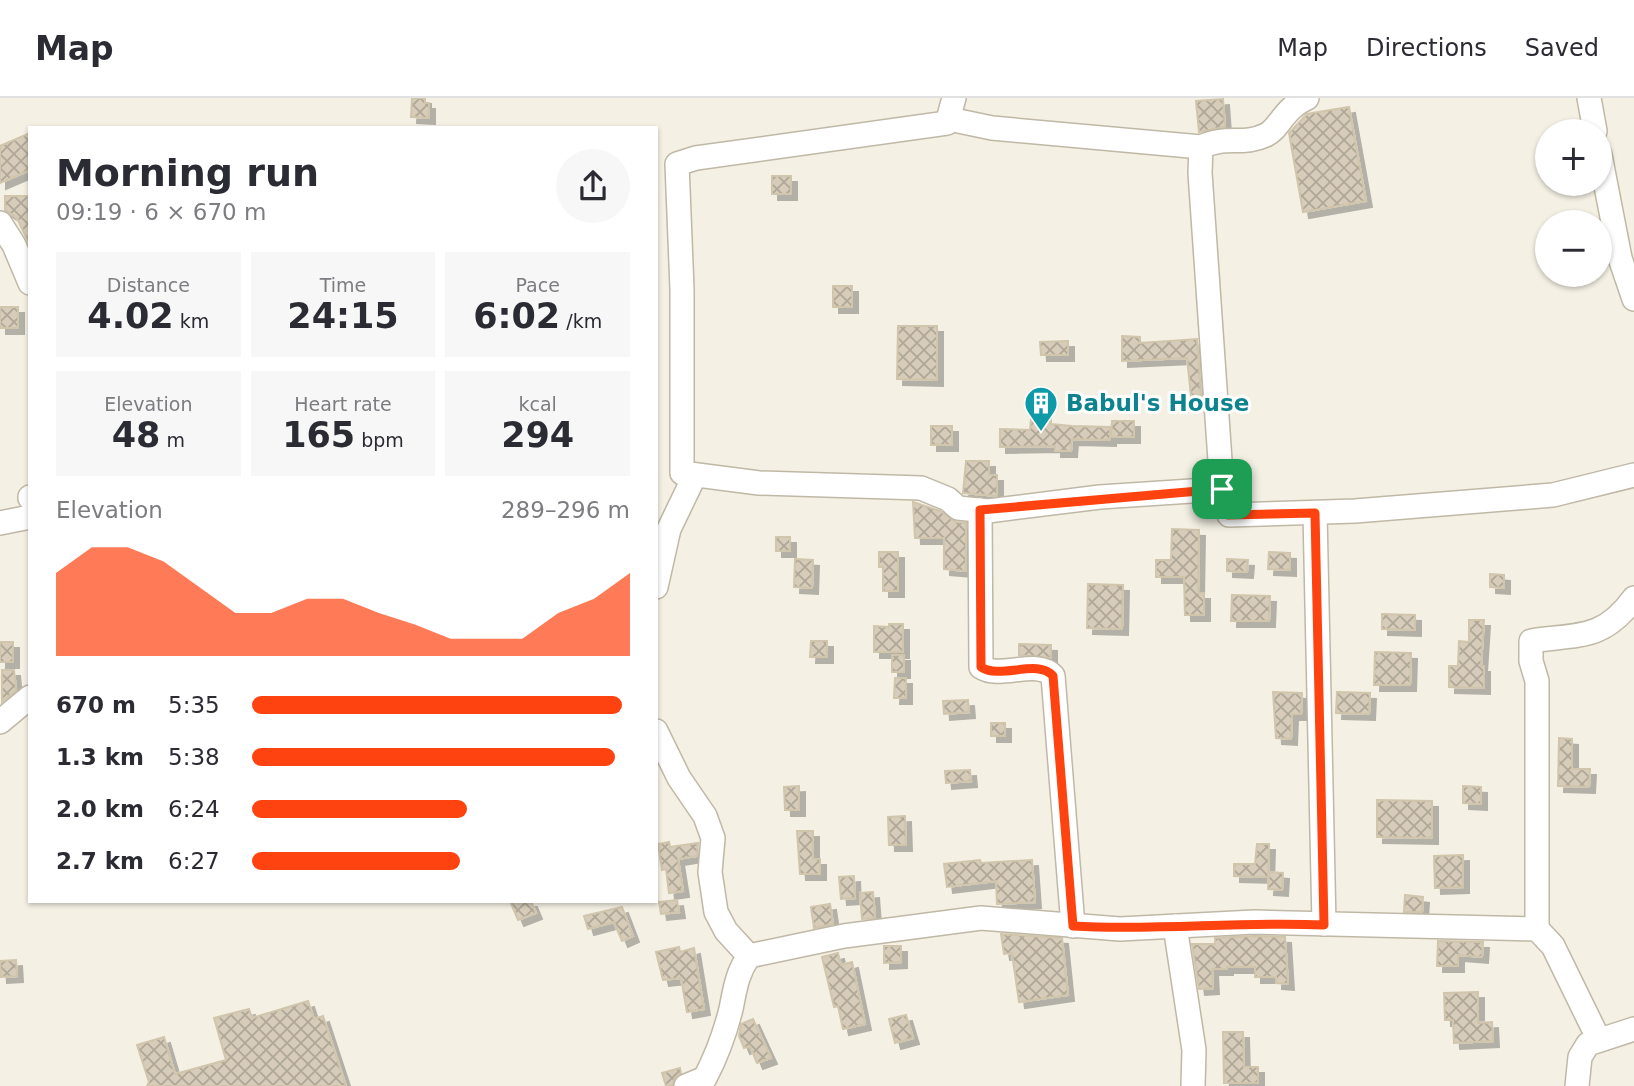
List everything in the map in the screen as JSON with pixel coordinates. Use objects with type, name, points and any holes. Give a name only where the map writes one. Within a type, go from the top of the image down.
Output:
[{"type":"street","points":[[1222,489],[980,510],[958,508],[948,499],[921,488],[786,484],[694,477],[682,473],[682,289],[677,164],[696,158],[874,131],[947,123],[951,108],[992,128],[1201,148],[1216,140],[1246,141],[1269,134],[1293,104],[1307,98]]},
{"type":"street","points":[[1589,98],[1593,119]]},
{"type":"street","points":[[1201,148],[1200,173],[1222,489],[1228,515],[1315,513],[1553,495],[1634,475]]},
{"type":"street","points":[[1608,196],[1620,258],[1634,299]]},
{"type":"street","points":[[0,223],[14,244],[28,278]]},
{"type":"street","points":[[658,578],[669,529],[694,477]]},
{"type":"street","points":[[980,510],[981,667],[1001,672],[1040,669],[1049,671],[1053,676],[1073,926]]},
{"type":"street","points":[[1315,513],[1324,925]]},
{"type":"street","points":[[0,523],[28,517]]},
{"type":"street","points":[[1599,1040],[1553,946],[1537,929],[1537,681],[1531,661],[1531,641],[1591,634],[1619,619],[1634,598]]},
{"type":"street","points":[[0,722],[28,699]]},
{"type":"street","points":[[659,744],[705,816],[713,838],[710,872],[716,912],[726,932],[749,956]]},
{"type":"street","points":[[749,956],[844,936],[981,918],[1120,929],[1254,922],[1537,929]]},
{"type":"street","points":[[1175,926],[1194,1050],[1193,1086]]},
{"type":"street","points":[[686,1086],[705,1079],[715,1061],[736,984],[749,956]]},
{"type":"street","points":[[1577,1086],[1580,1057],[1588,1044],[1634,1029]]},
{"type":"building","points":[[412,98],[425,98],[425,103],[429,103],[429,118],[411,117]]},
{"type":"building","points":[[1223,99],[1225,127],[1199,132],[1196,101]]},
{"type":"building","points":[[1349,107],[1366,201],[1303,212],[1289,133],[1307,114]]},
{"type":"building","points":[[28,134],[28,171],[0,183],[0,146]]},
{"type":"building","points":[[772,176],[791,176],[791,194],[772,194]]},
{"type":"building","points":[[5,196],[28,196],[28,242],[17,218],[5,210]]},
{"type":"building","points":[[833,286],[852,286],[852,307],[833,307]]},
{"type":"building","points":[[0,307],[18,307],[18,328],[0,328]]},
{"type":"building","points":[[898,326],[937,326],[937,380],[897,379]]},
{"type":"building","points":[[1122,336],[1140,337],[1140,343],[1197,339],[1201,395],[1191,396],[1187,358],[1122,361]]},
{"type":"building","points":[[1068,341],[1068,355],[1041,355],[1040,342]]},
{"type":"building","points":[[1031,419],[1051,420],[1051,424],[1110,427],[1110,440],[1072,439],[1071,451],[1055,451],[1055,446],[1000,447],[1000,429],[1030,430]]},
{"type":"building","points":[[1112,421],[1134,421],[1134,437],[1111,437]]},
{"type":"building","points":[[931,426],[952,426],[952,445],[931,445]]},
{"type":"building","points":[[966,461],[989,461],[989,475],[997,475],[997,496],[963,493]]},
{"type":"building","points":[[913,502],[940,511],[956,522],[966,523],[966,571],[944,569],[944,538],[915,538]]},
{"type":"building","points":[[1172,529],[1199,530],[1198,593],[1204,593],[1204,615],[1185,615],[1184,577],[1156,577],[1156,560],[1171,560]]},
{"type":"building","points":[[776,537],[790,537],[790,551],[776,551]]},
{"type":"building","points":[[879,552],[898,552],[898,591],[883,591],[883,567],[879,567]]},
{"type":"building","points":[[1269,552],[1290,553],[1290,570],[1268,569]]},
{"type":"building","points":[[795,559],[813,560],[812,588],[794,587]]},
{"type":"building","points":[[1227,559],[1248,560],[1247,572],[1227,571]]},
{"type":"building","points":[[1490,574],[1504,575],[1504,588],[1490,587]]},
{"type":"building","points":[[1088,584],[1123,585],[1122,629],[1087,628]]},
{"type":"building","points":[[1232,595],[1270,596],[1269,621],[1231,621]]},
{"type":"building","points":[[1382,614],[1415,615],[1415,630],[1382,629]]},
{"type":"building","points":[[1469,620],[1484,620],[1481,666],[1484,666],[1484,688],[1449,687],[1449,666],[1458,666],[1459,641],[1469,642]]},
{"type":"building","points":[[889,624],[903,624],[903,652],[874,652],[874,626],[889,627]]},
{"type":"building","points":[[811,641],[827,641],[827,657],[810,657]]},
{"type":"building","points":[[0,642],[13,642],[13,662],[0,662]]},
{"type":"building","points":[[1019,644],[1051,645],[1051,658],[1019,655]]},
{"type":"building","points":[[1375,652],[1411,653],[1410,685],[1374,685]]},
{"type":"building","points":[[892,655],[904,655],[904,672],[892,672]]},
{"type":"building","points":[[2,670],[14,670],[16,690],[2,702]]},
{"type":"building","points":[[895,678],[906,678],[906,698],[894,698]]},
{"type":"building","points":[[1273,692],[1302,693],[1301,714],[1292,714],[1291,739],[1276,738]]},
{"type":"building","points":[[1337,692],[1370,693],[1369,714],[1336,713]]},
{"type":"building","points":[[968,700],[969,712],[944,714],[943,701]]},
{"type":"building","points":[[991,723],[1005,723],[1005,736],[991,736]]},
{"type":"building","points":[[1559,738],[1572,739],[1572,769],[1590,769],[1589,787],[1558,786]]},
{"type":"building","points":[[970,770],[971,781],[946,783],[945,771]]},
{"type":"building","points":[[799,786],[799,810],[785,810],[784,787]]},
{"type":"building","points":[[1463,786],[1481,787],[1481,804],[1463,803]]},
{"type":"building","points":[[1377,800],[1432,801],[1432,838],[1377,837]]},
{"type":"building","points":[[905,816],[906,845],[889,845],[888,817]]},
{"type":"building","points":[[797,831],[813,831],[813,859],[820,859],[820,874],[800,874]]},
{"type":"building","points":[[669,842],[670,847],[698,843],[697,856],[678,859],[683,891],[669,893],[666,869],[662,870],[658,844]]},
{"type":"building","points":[[1257,844],[1269,844],[1268,877],[1234,876],[1234,864],[1255,864]]},
{"type":"building","points":[[1463,855],[1463,887],[1435,888],[1434,856]]},
{"type":"building","points":[[980,860],[981,863],[1032,860],[1035,902],[997,904],[996,881],[947,887],[944,864]]},
{"type":"building","points":[[1269,872],[1283,873],[1282,890],[1268,889]]},
{"type":"building","points":[[854,876],[855,898],[841,899],[839,877]]},
{"type":"building","points":[[873,892],[875,918],[862,919],[860,893]]},
{"type":"building","points":[[1405,895],[1423,897],[1422,912],[1404,912]]},
{"type":"building","points":[[677,900],[679,912],[661,914],[659,902]]},
{"type":"building","points":[[511,903],[532,903],[536,913],[518,920]]},
{"type":"building","points":[[830,904],[833,924],[814,928],[811,907]]},
{"type":"building","points":[[622,907],[633,936],[622,941],[614,922],[588,929],[584,916]]},
{"type":"building","points":[[1001,934],[1062,938],[1068,995],[1019,1002],[1012,953],[1004,954]]},
{"type":"building","points":[[1285,937],[1288,984],[1276,983],[1276,977],[1255,977],[1255,967],[1227,967],[1212,969],[1213,988],[1199,989],[1192,944],[1215,944],[1215,938]]},
{"type":"building","points":[[1438,941],[1483,942],[1482,957],[1458,955],[1458,966],[1437,966]]},
{"type":"building","points":[[884,946],[901,946],[901,962],[884,963]]},
{"type":"building","points":[[679,947],[680,952],[694,948],[704,1009],[687,1012],[681,978],[663,980],[656,952]]},
{"type":"building","points":[[838,953],[841,965],[852,962],[865,1024],[843,1029],[838,1006],[834,1007],[822,957]]},
{"type":"building","points":[[16,960],[17,976],[1,977],[0,961]]},
{"type":"building","points":[[1478,992],[1478,1023],[1492,1022],[1493,1041],[1454,1043],[1453,1020],[1445,1020],[1444,993]]},
{"type":"building","points":[[308,1001],[314,1019],[323,1016],[346,1086],[147,1086],[149,1082],[137,1045],[164,1037],[175,1074],[226,1060],[214,1018],[249,1009],[252,1018]]},
{"type":"building","points":[[906,1015],[913,1038],[895,1043],[889,1019]]},
{"type":"building","points":[[753,1019],[771,1058],[757,1063],[750,1046],[744,1048],[739,1036],[741,1024]]},
{"type":"building","points":[[1223,1032],[1243,1032],[1244,1067],[1258,1067],[1258,1083],[1224,1083]]},
{"type":"building","points":[[680,1068],[681,1073],[672,1086],[666,1086],[662,1073]]},
{"type":"place","name":"Babul's House","points":[[1041,433]]},
{"type":"route","points":[[1222,489],[1228,515],[1315,513],[1322,733],[1324,925],[1254,922],[1120,929],[1073,926],[1053,676],[1049,671],[1040,669],[1001,672],[984,670],[981,667],[980,510],[1100,497],[1222,489]]}]
